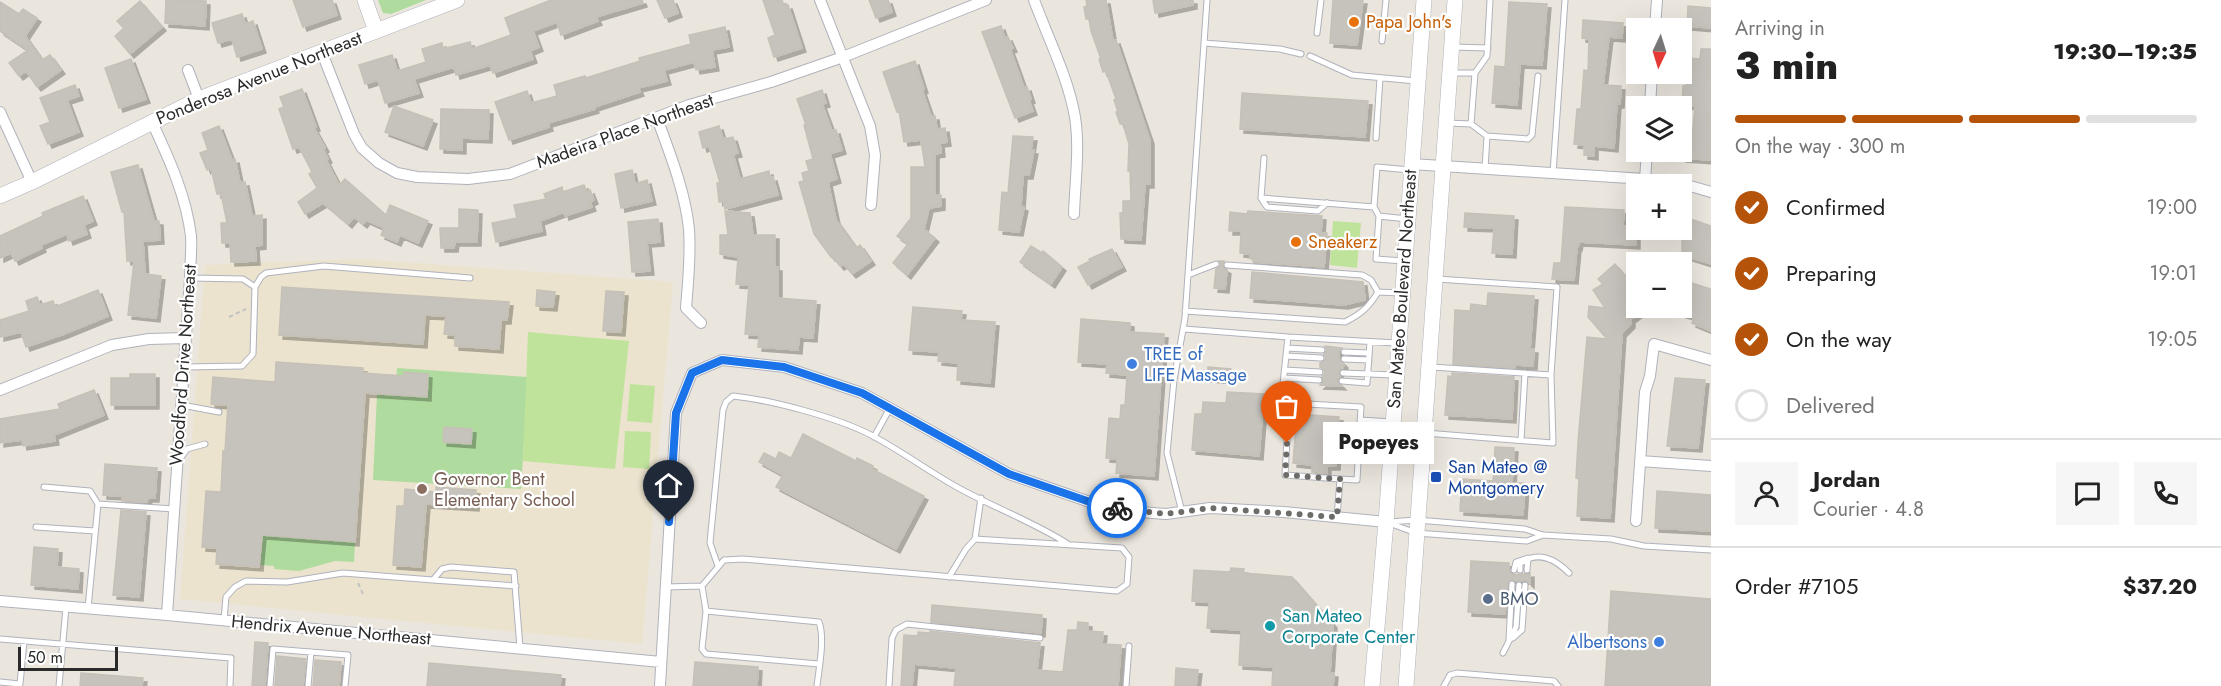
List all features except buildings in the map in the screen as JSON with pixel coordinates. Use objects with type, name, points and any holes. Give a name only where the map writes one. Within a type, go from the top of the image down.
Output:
[{"type":"main road","points":[[365,0],[376,31]]},
{"type":"main road","name":"Ponderosa Avenue Northeast","points":[[0,196],[200,99],[457,0]]},
{"type":"main road","name":"San Mateo Boulevard Northeast","points":[[1372,686],[1424,0]]},
{"type":"main road","name":"San Mateo Boulevard Northeast","points":[[1406,686],[1455,0]]},
{"type":"street","points":[[820,0],[870,126],[875,155],[871,205]]},
{"type":"street","name":"Madeira Place Northeast","points":[[322,53],[354,134],[362,148],[379,163],[397,173],[417,177],[468,179],[510,174],[689,105],[771,82],[843,57],[986,0]]},
{"type":"street","points":[[1034,0],[1070,93],[1075,119],[1077,146],[1074,214]]},
{"type":"street","points":[[1656,18],[1658,0]]},
{"type":"street","points":[[188,70],[200,99]]},
{"type":"street","points":[[0,112],[32,182]]},
{"type":"street","points":[[657,118],[679,179],[689,228],[690,261],[686,308],[701,323]]},
{"type":"street","name":"Woodford Drive Northeast","points":[[152,122],[174,169],[183,197],[191,238],[167,615]]},
{"type":"street","points":[[1411,167],[1444,166],[1626,178]]},
{"type":"street","points":[[1692,187],[1711,192]]},
{"type":"street","points":[[0,390],[112,345],[149,339],[185,338]]},
{"type":"street","points":[[1636,521],[1645,392],[1650,376],[1654,344],[1711,360]]},
{"type":"street","points":[[660,686],[676,413],[692,373],[722,360],[784,367],[862,393],[1009,474],[1090,502],[1127,510],[1166,514],[1210,508],[1386,522]]},
{"type":"street","points":[[1640,461],[1711,466]]},
{"type":"street","name":"Hendrix Avenue Northeast","points":[[0,601],[661,662]]},
{"type":"lane","points":[[1182,512],[1167,453],[1174,380],[1184,329],[1207,0]]},
{"type":"lane","points":[[1317,33],[1321,0]]},
{"type":"lane","points":[[1382,41],[1386,0]]},
{"type":"lane","points":[[1471,124],[1475,73],[1487,56],[1490,0]]},
{"type":"lane","points":[[1553,174],[1565,0]]},
{"type":"lane","points":[[1204,43],[1301,54]]},
{"type":"lane","points":[[1452,47],[1488,48]]},
{"type":"lane","points":[[1310,56],[1352,75],[1418,81]]},
{"type":"lane","points":[[1450,73],[1475,73]]},
{"type":"lane","points":[[1446,123],[1471,124],[1487,136],[1528,139],[1532,135],[1538,76]]},
{"type":"lane","points":[[1376,138],[1380,78]]},
{"type":"lane","points":[[1485,169],[1487,136]]},
{"type":"lane","points":[[1264,158],[1261,198],[1374,207]]},
{"type":"lane","points":[[1404,261],[1376,259],[1379,216],[1374,207],[1377,167],[1411,167]]},
{"type":"lane","points":[[1379,216],[1407,219]]},
{"type":"lane","points":[[1188,275],[1216,264]]},
{"type":"lane","points":[[1227,265],[1362,275],[1371,280],[1378,292]]},
{"type":"lane","points":[[183,367],[242,366],[253,354],[255,287],[266,273],[324,266],[470,278]]},
{"type":"lane","points":[[190,278],[243,279],[255,287]]},
{"type":"lane","points":[[1424,433],[1553,443],[1551,375],[1557,287],[1435,279]]},
{"type":"lane","points":[[1185,311],[1345,322],[1359,315],[1369,306],[1378,292]]},
{"type":"lane","points":[[1378,292],[1402,293]]},
{"type":"lane","points":[[1184,329],[1398,343]]},
{"type":"lane","points":[[1288,337],[1281,402],[1361,407],[1357,480],[1285,475],[1289,403]]},
{"type":"lane","points":[[1342,381],[1367,383],[1370,342]]},
{"type":"lane","points":[[1287,348],[1322,350]]},
{"type":"lane","points":[[1344,352],[1369,353]]},
{"type":"lane","points":[[1286,356],[1321,358]]},
{"type":"lane","points":[[1344,359],[1369,360]]},
{"type":"lane","points":[[1429,366],[1551,375]]},
{"type":"lane","points":[[1285,370],[1320,372]]},
{"type":"lane","points":[[1343,373],[1396,375]]},
{"type":"lane","points":[[1521,440],[1524,373]]},
{"type":"lane","points":[[1284,378],[1319,380]]},
{"type":"lane","points":[[718,567],[710,543],[723,410],[726,402],[733,396],[754,398],[832,420],[874,437],[955,486],[1043,528],[1070,545]]},
{"type":"lane","points":[[181,405],[219,412]]},
{"type":"lane","points":[[874,437],[890,408]]},
{"type":"lane","points":[[1360,420],[1393,422]]},
{"type":"lane","points":[[177,462],[187,448],[206,444]]},
{"type":"lane","points":[[1337,517],[1340,479]]},
{"type":"lane","points":[[44,487],[90,491],[98,504],[88,608]]},
{"type":"lane","points":[[949,577],[975,539],[981,498]]},
{"type":"lane","points":[[98,504],[174,509]]},
{"type":"lane","points":[[1386,522],[1527,541],[1543,535]]},
{"type":"lane","points":[[1386,522],[1417,526],[1526,528],[1543,535],[1611,539],[1644,546],[1711,550]]},
{"type":"lane","points":[[36,527],[95,531]]},
{"type":"lane","points":[[665,587],[702,586],[724,560],[742,559],[1117,591],[1127,584],[1129,557],[1122,548],[975,539]]},
{"type":"lane","points":[[1520,570],[1520,564],[1528,558],[1542,557],[1555,560],[1569,573]]},
{"type":"lane","points":[[433,580],[442,569],[451,567],[514,572],[520,648]]},
{"type":"lane","points":[[224,620],[226,597],[235,587],[246,581],[287,582],[343,573],[516,586]]},
{"type":"lane","points":[[1503,653],[1516,627],[1519,585]]},
{"type":"lane","points":[[702,586],[706,611],[702,649],[706,654],[819,664]]},
{"type":"lane","points":[[59,686],[66,606]]},
{"type":"lane","points":[[706,611],[819,622],[822,628],[817,686]]},
{"type":"lane","points":[[889,686],[892,638],[896,630],[907,624],[1040,638]]},
{"type":"lane","points":[[0,639],[231,658],[230,686]]},
{"type":"lane","points":[[0,682],[20,685],[24,641]]},
{"type":"lane","points":[[1126,686],[1129,646]]},
{"type":"lane","points":[[270,686],[273,649],[348,655],[345,686]]},
{"type":"lane","points":[[308,686],[311,652]]},
{"type":"lane","points":[[1444,686],[1450,675],[1457,673],[1554,681],[1558,686]]},
{"type":"path","points":[[229,316],[246,309]]},
{"type":"path","points":[[357,583],[363,594]]},
{"type":"shaded area","name":"Governor Bent Elementary School","points":[[361,259],[673,282],[642,644],[180,599],[205,265]]},
{"type":"green space","points":[[378,0],[426,0],[391,14],[383,13]]},
{"type":"green space","points":[[1333,221],[1361,223],[1357,268],[1330,265]]},
{"type":"green space","points":[[528,332],[629,341],[615,469],[523,461]]},
{"type":"green space","points":[[397,368],[528,377],[521,489],[373,480],[377,394],[395,395]]},
{"type":"green space","points":[[630,384],[655,386],[652,423],[627,421]]},
{"type":"green space","points":[[625,431],[651,432],[649,469],[623,467]]},
{"type":"green space","points":[[263,535],[355,542],[354,562],[335,561],[299,571],[274,569],[274,566],[260,565]]},
{"type":"way so far","points":[[1117,508],[1166,514],[1210,508],[1337,517],[1340,479],[1285,475],[1287,443]]},
{"type":"place","name":"Papa John's","points":[[1354,22]]},
{"type":"place","name":"Sneakerz","points":[[1296,242]]},
{"type":"place","name":"TREE of LIFE Massage","points":[[1132,364]]},
{"type":"place","name":"Popeyes","points":[[1287,443]]},
{"type":"place","name":"San Mateo @ Montgomery","points":[[1436,477]]},
{"type":"place","name":"Governor Bent Elementary School","points":[[422,489]]},
{"type":"place","name":"BMO","points":[[1488,599]]},
{"type":"place","name":"San Mateo Corporate Center","points":[[1270,626]]},
{"type":"place","name":"Albertsons","points":[[1659,642]]},
{"type":"route","points":[[669,522],[676,413],[692,373],[722,360],[784,367],[862,393],[1009,474],[1090,502],[1117,508]]}]
